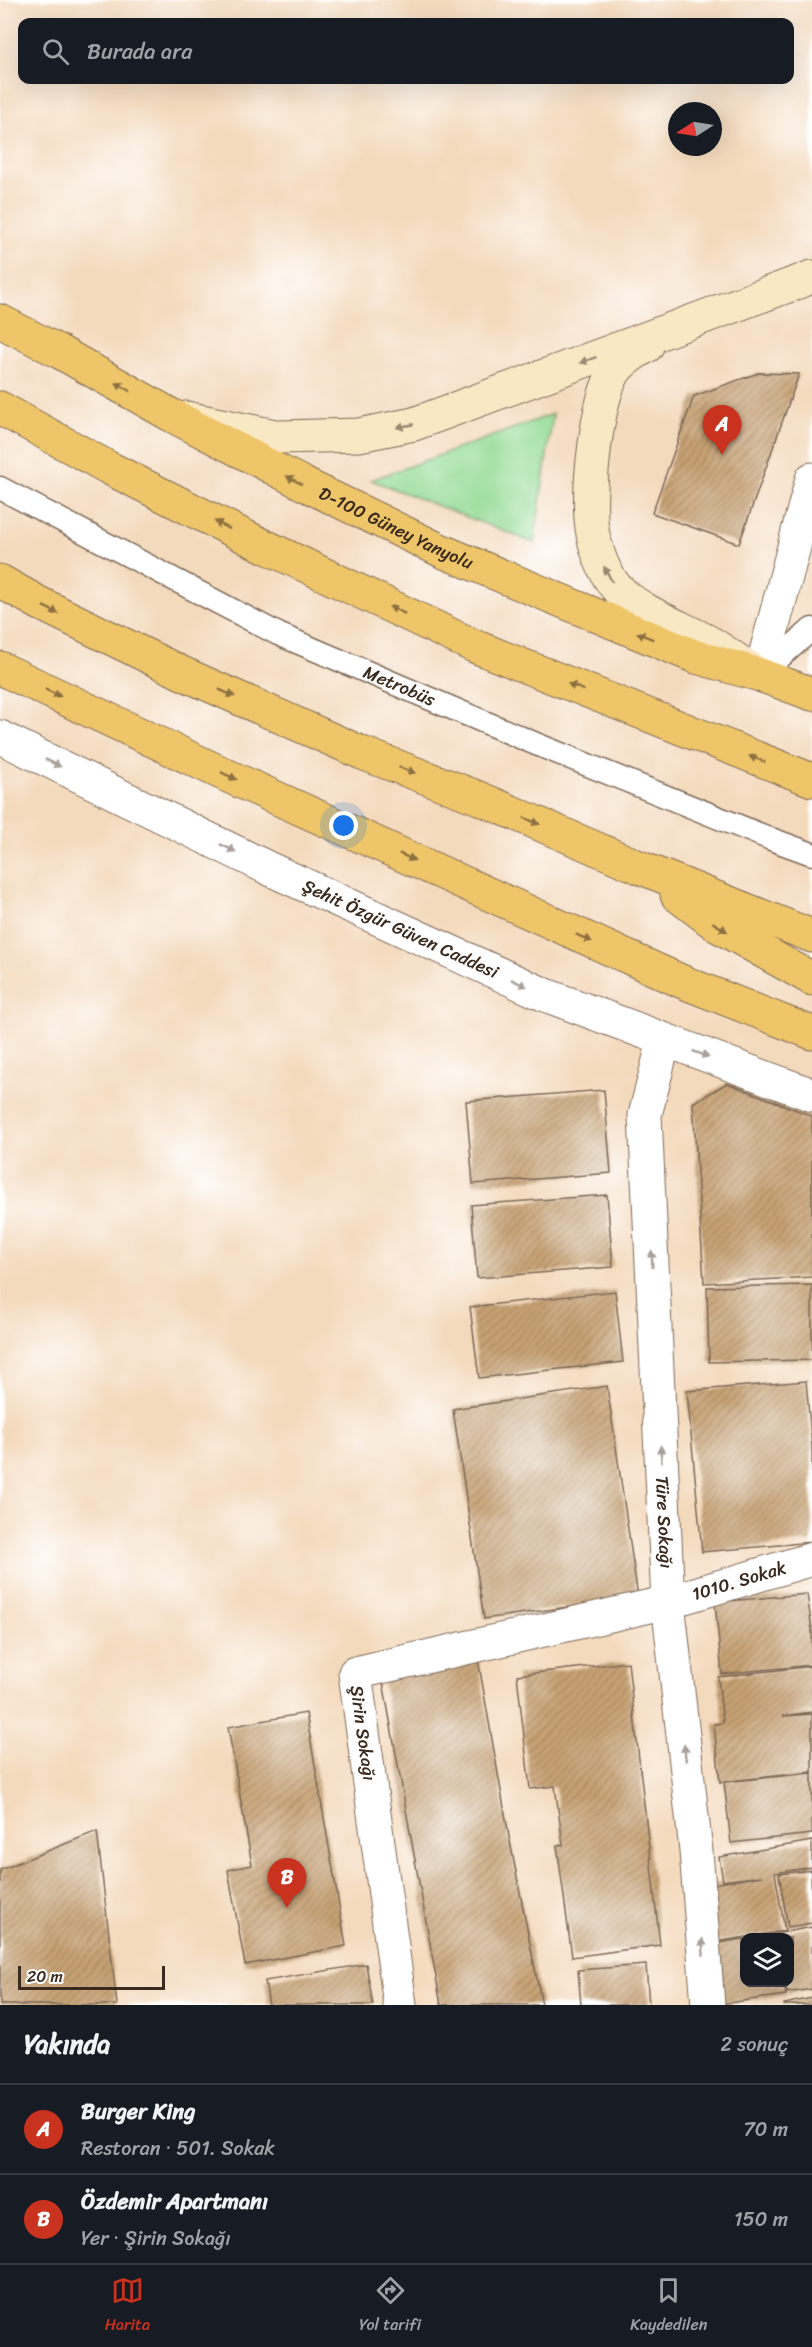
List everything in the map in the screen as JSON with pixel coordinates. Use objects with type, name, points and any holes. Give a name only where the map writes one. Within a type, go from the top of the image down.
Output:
[{"type":"main road","points":[[171,415],[280,437],[359,435],[414,424],[812,277]]},
{"type":"main road","points":[[702,318],[644,348],[616,370],[605,391],[596,438],[592,527],[598,554],[615,587],[642,608],[714,645],[760,675]]},
{"type":"main road","name":"D-100 Güney Yanyolu","points":[[0,321],[171,415],[304,484],[442,551],[696,657],[760,675],[812,694]]},
{"type":"main road","points":[[0,408],[109,468],[252,540],[474,646],[812,780]]},
{"type":"main road","points":[[0,582],[182,673],[362,753],[479,798],[639,867],[812,936]]},
{"type":"main road","points":[[0,668],[228,776],[683,982],[812,1033]]},
{"type":"main road","points":[[639,867],[718,926],[812,979]]},
{"type":"street","points":[[760,675],[812,479]]},
{"type":"street","name":"Şehit Özgür Güven Caddesi","points":[[0,737],[315,890],[543,994],[812,1095]]},
{"type":"street","name":"Türe Sokağı","points":[[664,1041],[645,1115],[668,1602],[696,1851],[708,2005]]},
{"type":"street","name":"1010. Sokak","points":[[668,1602],[812,1559]]},
{"type":"street","name":"Şirin Sokağı","points":[[400,2005],[355,1673],[668,1602]]},
{"type":"lane","name":"Metrobüs","points":[[0,488],[278,634],[536,744],[812,854]]},
{"type":"lane","points":[[760,675],[812,629]]},
{"type":"green space","points":[[553,414],[534,543],[371,480]]},
{"type":"building","points":[[758,373],[799,374],[739,544],[652,513],[694,396]]},
{"type":"building","points":[[727,1083],[812,1116],[812,1277],[704,1283],[693,1103]]},
{"type":"building","points":[[604,1090],[611,1173],[473,1184],[466,1101]]},
{"type":"building","points":[[607,1195],[613,1267],[477,1278],[471,1205]]},
{"type":"building","points":[[812,1285],[812,1360],[709,1362],[707,1287]]},
{"type":"building","points":[[615,1291],[623,1362],[479,1378],[470,1307]]},
{"type":"building","points":[[806,1381],[812,1449],[812,1542],[702,1552],[687,1391]]},
{"type":"building","points":[[607,1386],[638,1597],[484,1619],[453,1409]]},
{"type":"building","points":[[807,1594],[812,1630],[812,1665],[722,1674],[715,1602]]},
{"type":"building","points":[[478,1659],[542,2005],[441,2005],[382,1676]]},
{"type":"building","points":[[628,1662],[660,1945],[572,1957],[557,1845],[563,1845],[555,1786],[530,1789],[517,1675]]},
{"type":"building","points":[[812,1666],[812,1712],[783,1716],[812,1714],[812,1772],[720,1782],[714,1724],[723,1723],[718,1677]]},
{"type":"building","points":[[306,1713],[346,1946],[245,1965],[228,1870],[252,1865],[228,1727]]},
{"type":"building","points":[[812,1773],[812,1834],[731,1843],[724,1782]]},
{"type":"building","points":[[97,1831],[117,2005],[0,2005],[0,1870]]},
{"type":"building","points":[[812,1841],[812,1867],[775,1873],[785,1931],[740,1933],[740,1938],[715,1942],[706,1885],[762,1876],[723,1881],[719,1857]]},
{"type":"building","points":[[811,1870],[812,1923],[788,1927],[779,1874]]},
{"type":"building","points":[[812,1927],[812,1989],[787,1993],[786,1987],[794,1987],[794,1933],[780,1933]]},
{"type":"building","points":[[740,1940],[740,1987],[785,1987],[786,1995],[721,2004],[712,1944]]},
{"type":"building","points":[[366,1964],[373,2005],[269,2005],[265,1981]]},
{"type":"building","points":[[646,1965],[649,2005],[581,2005],[578,1970]]},
{"type":"building","points":[[812,1998],[812,2005],[784,2005],[784,2004]]},
{"type":"place","name":"Burger King","points":[[722,455]]},
{"type":"place","name":"Özdemir Apartmanı","points":[[287,1908]]}]
